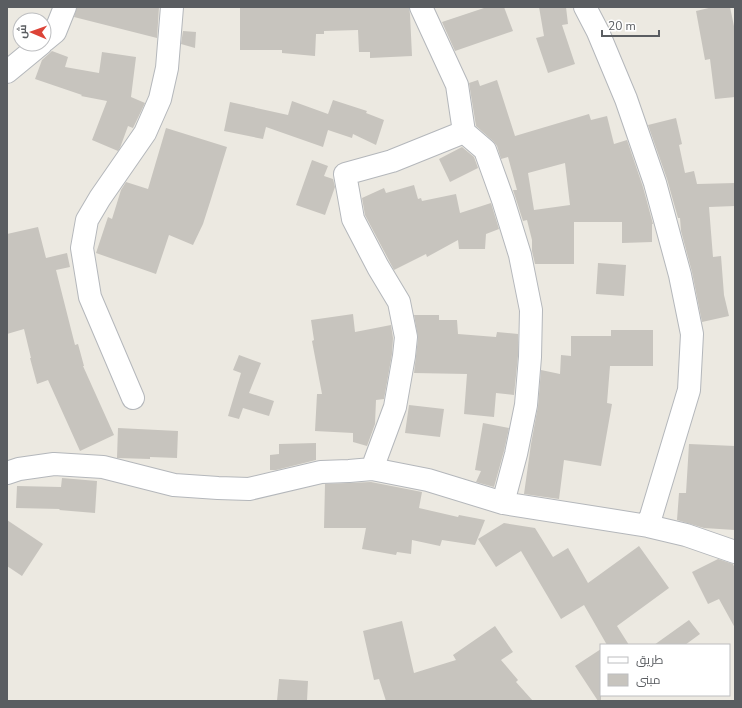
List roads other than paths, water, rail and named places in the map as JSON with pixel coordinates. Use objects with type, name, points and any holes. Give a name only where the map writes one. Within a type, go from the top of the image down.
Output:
[{"type":"street","points":[[52,34],[55,32],[65,7]]},
{"type":"street","points":[[133,398],[90,297],[82,248],[87,220],[100,198],[145,133],[160,99],[167,68],[172,7]]},
{"type":"street","points":[[421,7],[457,85],[464,132],[485,150],[503,200],[520,255],[531,310],[530,358],[526,405],[516,454],[503,503]]},
{"type":"street","points":[[585,7],[598,32],[626,98],[655,183],[680,275],[692,334],[689,390],[648,526]]},
{"type":"street","points":[[7,72],[31,52]]},
{"type":"street","points":[[372,469],[395,407],[406,337],[399,302],[378,267],[353,219],[345,174],[392,161],[464,132]]},
{"type":"street","points":[[7,474],[19,469],[54,464],[102,468],[174,484],[249,489],[321,472],[349,472],[372,469],[428,480],[503,503],[648,526],[686,535],[735,552]]}]
